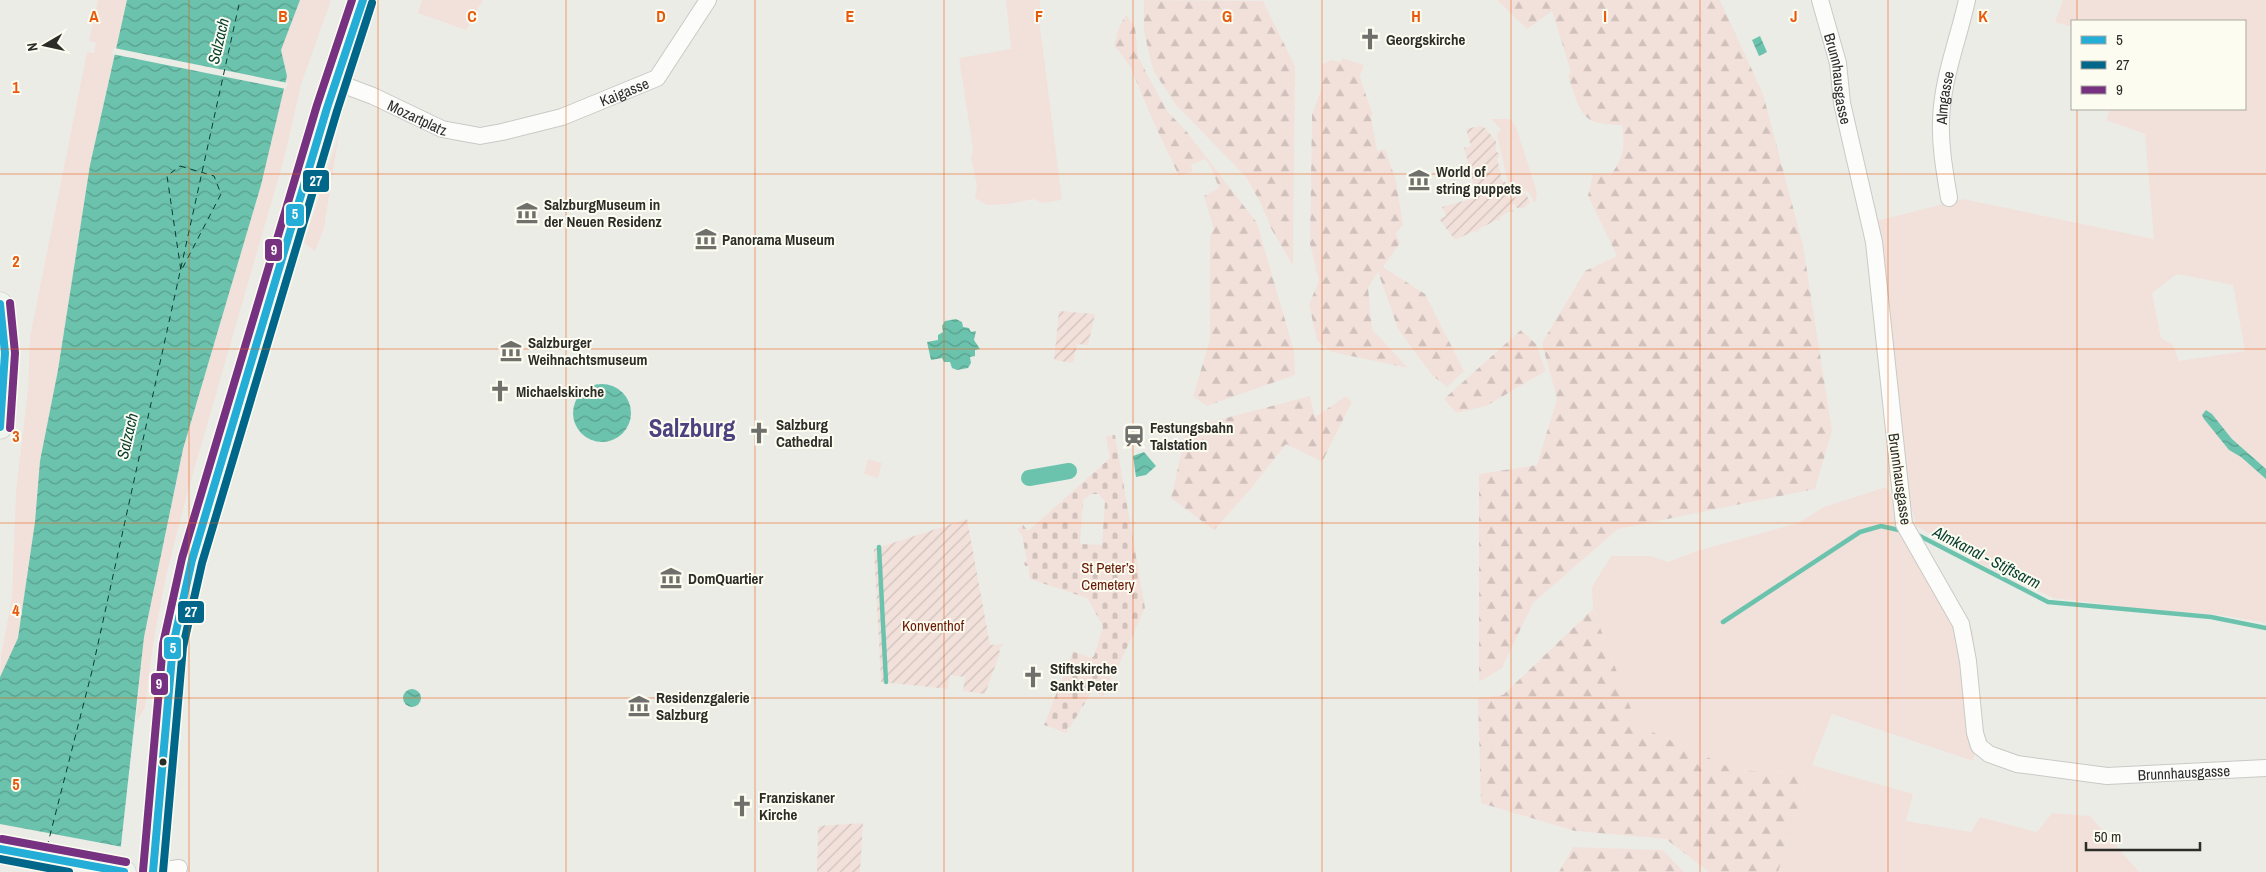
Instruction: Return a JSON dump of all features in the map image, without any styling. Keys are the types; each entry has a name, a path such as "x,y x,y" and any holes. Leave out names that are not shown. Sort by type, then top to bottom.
{"main road":[{"path":"142,872 152,872 173,645 192,560 362,0"},
{"path":"0,304 6,353 0,427"},
{"path":"0,849 124,872"}],"street":[{"name":"Kaigasse","path":"502,132 562,117 656,78 708,0"},
{"name":"Brunnhausgasse","path":"1820,0 1838,63 1842,103 1874,242 1904,524 1961,624 1968,661 1974,733 1979,746 1990,754 2017,764 2107,776 2266,768"},
{"name":"Almgasse","path":"1949,198 1941,140 1942,103 1952,53 1967,0"},
{"name":"Mozartplatz","path":"336,82 373,96 442,129 480,136 502,132"},
{"path":"152,872 179,868"}],"green space":[{"path":"98,0 127,0 90,165 58,370 40,461 35,522 18,638 0,677 1,656 12,597 16,491 28,389 30,337 87,52 94,53 96,43 89,41"},
{"path":"300,0 331,0 301,85 284,159 188,491 166,576 153,644 145,708 136,722 144,637 183,449 261,185 287,76 281,50"},
{"path":"422,0 483,0 466,30 418,13"},
{"path":"1006,0 1040,0 1040,26 1062,200 1042,203 1034,199 1008,204 987,205 975,198 977,186 971,158 973,150 959,58 1011,49"},
{"path":"1144,0 1263,1 1295,66 1293,266 1272,230 1260,202 1246,177 1176,105 1153,70 1144,31"},
{"path":"1497,0 1720,0 1763,94 1803,245 1832,431 1815,489 1618,529 1533,603 1502,668 1479,682 1479,474 1537,465 1557,399 1542,343 1585,271 1617,256 1588,196 1593,174 1611,175 1623,151 1622,125 1597,122 1589,119 1579,107 1568,76 1571,72 1552,11 1527,29"},
{"path":"2063,0 2266,0 2266,469 2232,439 2212,414 2204,419 2229,450 2241,457 2266,479 2266,623 2220,615 2143,609 2053,598 1981,564 1916,526 1904,478 1876,221 1963,199 2154,239 2145,134 2106,120 2110,110 2246,110 2246,20 2071,20 2071,27 2055,22","holes":["2177,274 2233,285 2245,351 2179,361 2173,345 2161,338 2152,293"]},
{"path":"1126,15 1135,27 1138,57 1167,111 1187,132 1257,223 1294,351 1295,375 1207,406 1193,396 1210,340 1210,235 1214,230 1204,196 1219,188 1211,167 1205,159 1191,165 1193,171 1179,176 1130,66 1114,45 1119,27"},
{"path":"1342,58 1364,65 1360,76 1373,115 1371,116 1377,151 1385,149 1396,181 1403,225 1396,233 1400,243 1383,267 1425,294 1464,371 1447,387 1432,375 1398,329 1378,272 1368,288 1372,329 1408,368 1332,352 1317,341 1309,304 1319,281 1310,244 1312,114 1322,88 1322,65 1331,60 1341,62"},
{"path":"315,115 268,267 268,259 310,118"},
{"path":"1491,119 1510,119 1516,127 1537,192 1536,201 1533,202 1530,195 1523,190 1512,193 1507,180 1497,134 1501,130"},
{"path":"1480,126 1485,128 1496,141 1496,152 1499,153 1497,158 1502,181 1506,182 1504,186 1509,199 1526,194 1530,202 1524,208 1517,208 1515,204 1512,205 1513,212 1508,212 1500,217 1500,221 1496,220 1479,229 1478,232 1474,231 1455,240 1439,219 1446,216 1442,207 1477,197 1464,148 1471,146 1466,129"},
{"path":"339,133 324,228 315,251 304,243"},
{"path":"1059,311 1095,314 1088,345 1077,344 1073,363 1054,360"},
{"path":"1521,330 1536,344 1546,371 1486,406 1456,413 1444,399"},
{"path":"1310,396 1315,417 1346,396 1352,402 1322,462 1286,444 1249,491 1214,530 1171,498 1187,428"},
{"name":"St Peter’s Cemetery","path":"1115,435 1145,608 1103,697 1093,690 1070,727 1067,728 1066,733 1044,725 1073,651 1091,658 1094,656 1103,626 1087,598 1030,579 1028,566 1025,566 1024,562 1027,560 1022,536 1017,529 1023,525 1028,531 1110,458 1106,436","holes":["1091,494 1099,494 1105,502 1102,545 1080,544 1083,500"]},
{"path":"868,459 882,463 878,478 864,474"},
{"path":"1886,487 1973,631 1981,728 1973,761 1832,714 1812,765 1913,794 1906,821 1971,832 1980,817 2037,832 2052,813 2090,816 2139,872 1778,872 1808,774 1736,770 1637,725 1593,609 1592,587 1611,556 1651,556 1668,562 1697,551 1798,523 1824,507"},
{"name":"Konventhof","path":"967,519 990,645 1004,644 999,649 1000,653 985,694 963,691 965,677 950,675 948,689 881,682 874,549"},
{"path":"1593,609 1637,725 1736,770 1808,774 1778,872 1709,872 1666,839 1575,831 1481,803 1478,698 1503,695"},
{"path":"863,823 860,872 817,872 818,826"},
{"path":"1573,847 1663,850 1684,872 1559,872"}],"water":[{"name":"Salzach","path":"127,0 300,0 281,50 287,76 261,185 183,449 144,637 118,872 0,872 0,677 18,638 35,522 40,461 58,370 90,165"},
{"path":"1760,36 1767,52 1759,56 1752,40"},
{"path":"956,319 962,322 963,327 969,328 971,332 976,331 974,340 980,349 975,350 975,356 970,357 971,363 968,368 957,370 952,368 950,362 944,362 942,358 931,360 927,342 938,340 938,335 943,332 942,326 945,321"},
{"path":"596,384 608,384 623,392 631,407 631,419 623,434 608,442 596,442 581,434 573,419 573,407 581,392"},
{"path":"2206,410 2212,414 2232,439 2266,469 2266,479 2241,457 2229,450 2204,419 2202,415"},
{"path":"1144,452 1156,466 1146,475 1136,477 1133,456"},
{"path":"408,689 416,689 421,694 419,705 408,707 403,702 403,694"}],"pier":[{"path":"114,48 288,83 286,89 112,54"},
{"path":"0,824 123,847 121,872 0,872"}],"waterway":[{"path":"1029,478 1069,471"},
{"name":"Almkanal - Stiftsarm","path":"1723,622 1860,532 1881,526 1903,531"},
{"name":"Almkanal - Stiftsarm","path":"1916,534 2048,602 2211,617 2266,628"},
{"path":"879,547 886,682"}],"ferry route":[{"path":"47,847 92,671 240,0"},
{"path":"180,166 214,176 221,194 181,271 167,176 180,166"}],"transit line":[{"name":"9","path":"143,871 163,644 182,558 317,105 352,0"},
{"name":"5","path":"153,872 173,645 192,560 327,108 363,0"},
{"name":"27","path":"163,872 183,647 202,563 337,111 372,3"},
{"name":"9","path":"10,303 15,353 10,428"},
{"name":"5","path":"0,304 5,353 0,427"},
{"name":"9","path":"2,839 126,862"},
{"name":"5","path":"0,849 124,872"},
{"name":"27","path":"0,859 69,872"}],"place":[{"name":"Georgskirche","path":"1370,39"},
{"name":"World of string puppets","path":"1419,180"},
{"name":"SalzburgMuseum in der Neuen Residenz","path":"527,213"},
{"name":"Panorama Museum","path":"706,239"},
{"name":"Salzburger Weihnachtsmuseum","path":"511,351"},
{"name":"Michaelskirche","path":"500,391"},
{"name":"Salzburg Cathedral","path":"759,433"},
{"name":"Festungsbahn Talstation","path":"1134,436"},
{"name":"DomQuartier","path":"671,578"},
{"name":"Stiftskirche Sankt Peter","path":"1033,677"},
{"name":"Residenzgalerie Salzburg","path":"639,706"},
{"name":"Franziskaner Kirche","path":"742,806"}],"district":[{"name":"Salzburg","path":"692,428"}]}
